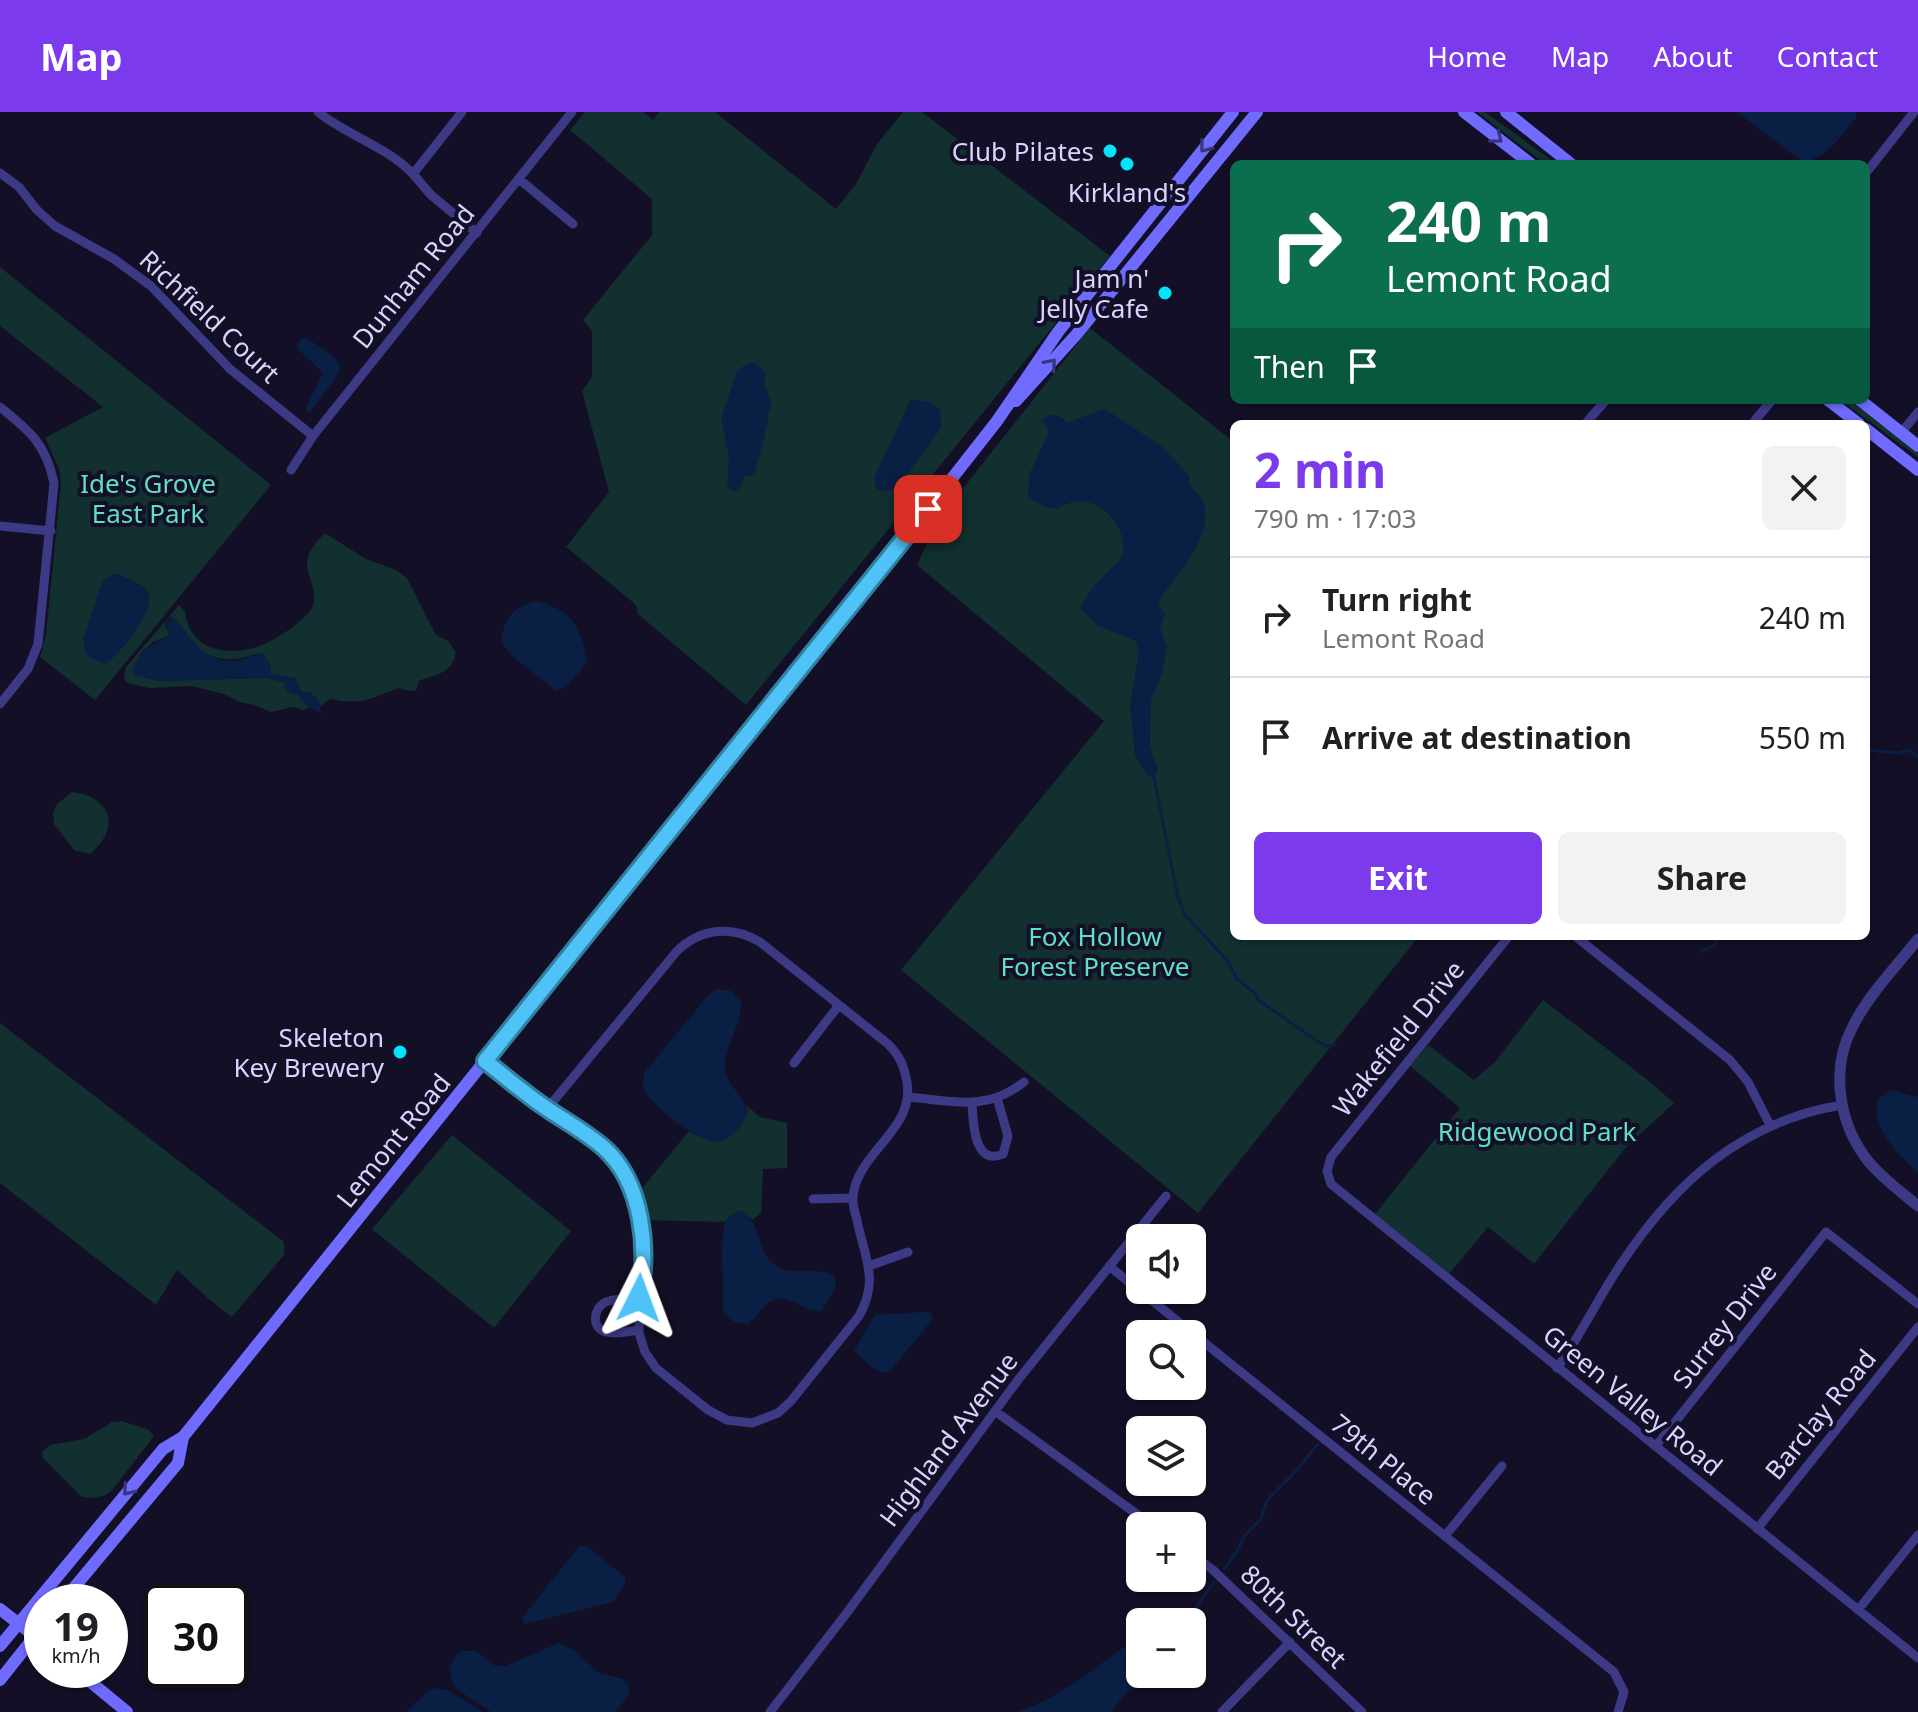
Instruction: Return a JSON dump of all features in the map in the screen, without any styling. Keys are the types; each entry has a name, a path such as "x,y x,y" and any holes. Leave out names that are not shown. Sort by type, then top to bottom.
{"main road":[{"name":"Lemont Road","path":"0,1646 163,1449 183,1437 997,421 1058,332 1233,112"},
{"name":"Lemont Road","path":"997,421 1076,335 1257,112"},
{"path":"1464,112 1526,160"},
{"path":"1506,112 1566,160"},
{"path":"1833,404 1854,420"},
{"path":"1865,404 1918,446"},
{"path":"1870,432 1918,470"},
{"name":"Lemont Road","path":"77,1584 178,1463 183,1437"},
{"path":"0,1609 24,1627"},
{"path":"0,1680 24,1652"},
{"path":"98,1688 127,1712"}],"street":[{"path":"318,112 344,132 391,154 431,195 477,233"},
{"path":"413,174 462,112"},
{"name":"Dunham Road","path":"291,470 313,436 572,112"},
{"path":"1870,168 1914,112"},
{"name":"Richfield Court","path":"0,173 19,187 55,226 114,259 151,286 230,369 313,436"},
{"path":"519,179 573,224"},
{"path":"1588,420 1602,404"},
{"path":"1755,420 1769,404"},
{"path":"0,407 32,433 49,460 54,483 38,644 28,669 1,701"},
{"path":"1901,433 1918,412"},
{"path":"0,526 51,531"},
{"path":"485,1061 547,1109 604,1148 627,1178 641,1222 639,1330 650,1360 714,1415 752,1423 778,1413 859,1316 868,1294 871,1274 852,1198 860,1174 900,1121 909,1097 905,1069 900,1059 888,1044 760,942 724,929 699,936 683,945 547,1109"},
{"path":"1918,939 1862,1010 1849,1034 1840,1069 1842,1105 1861,1152 1918,1206"},
{"name":"Wakefield Drive","path":"1327,1171 1331,1157 1506,940"},
{"path":"1580,940 1730,1060 1748,1082 1770,1125"},
{"path":"794,1063 839,1005"},
{"path":"909,1097 972,1103 1008,1095 1024,1082"},
{"path":"972,1103 978,1146 990,1156 997,1157 1003,1154 1009,1143 997,1098"},
{"path":"1557,1368 1578,1339 1621,1263 1676,1194 1717,1157 1770,1125 1814,1110 1842,1105"},
{"name":"Green Valley Road","path":"1327,1171 1331,1184 1337,1190 1918,1658"},
{"name":"Highland Avenue","path":"770,1712 995,1411 1166,1196"},
{"path":"813,1199 852,1198"},
{"name":"Surrey Drive","path":"1656,1446 1826,1232 1918,1304"},
{"path":"869,1266 908,1252"},
{"name":"79th Place","path":"1109,1266 1614,1672 1624,1692 1618,1712"},
{"path":"639,1298 605,1302 597,1310 595,1321 608,1333 639,1330"},
{"name":"Barclay Road","path":"1757,1529 1918,1327"},
{"path":"995,1411 1134,1512"},
{"path":"1445,1536 1502,1466"},
{"path":"1858,1610 1918,1535"},
{"name":"80th Street","path":"1206,1565 1362,1712"},
{"path":"1222,1712 1290,1642"}],"green space":[{"path":"585,112 643,112 653,120 659,112 715,112 836,209 856,184 877,144 903,112 922,112 1110,256 746,705 638,614 636,605 566,547 609,492 582,391 592,377 592,331 583,320 652,235 652,199 570,130"},
{"path":"1477,112 1485,112 1551,160 1540,160"},
{"name":"Ide's Grove East Park","path":"0,267 271,485 95,700 40,657 46,635 61,483 59,469 45,438 103,407 0,326"},
{"name":"Fox Hollow Forest Preserve","path":"1090,328 1230,439 1230,940 1416,940 1198,1213 901,970 1104,721 917,565 937,521"},
{"path":"1845,404 1857,404 1918,453 1918,457 1870,420"},
{"path":"325,533 366,559 396,570 407,578 436,635 448,641 456,653 451,666 419,681 416,690 400,688 360,701 330,699 321,706 311,693 301,692 295,678 271,674 257,653 240,659 222,659 205,653 169,617 164,625 169,636 153,642 140,654 158,681 266,678 284,682 290,693 297,694 310,707 271,712 224,694 192,686 149,688 127,683 124,678 126,667 179,605 197,638 213,648 245,650 275,638 294,626 312,608 314,598 308,573 308,556"},
{"path":"72,792 96,800 108,815 106,834 90,854 74,850 54,824 53,813 57,804"},
{"name":"Ridgewood Park","path":"1543,1000 1674,1103 1626,1147 1534,1264 1488,1227 1449,1274 1375,1214 1460,1108 1410,1066 1428,1045 1474,1080 1495,1062"},
{"path":"0,1023 284,1242 284,1255 232,1317 177,1270 156,1305 0,1183"},
{"path":"746,1105 760,1117 787,1123 787,1168 763,1169 761,1213 753,1220 742,1211 737,1212 725,1222 645,1220 639,1192 689,1131 693,1134 747,1112"},
{"path":"452,1135 571,1231 494,1328 372,1229"},
{"path":"122,1421 149,1430 154,1436 106,1495 82,1497 42,1457 43,1451 50,1445 84,1439 112,1422"}],"water":[{"path":"1737,112 1856,112 1856,118 1826,151 1812,160 1800,160"},
{"path":"305,337 334,356 341,367 309,413 305,409 323,373 298,349 297,343"},
{"path":"747,363 755,363 766,374 764,384 772,405 755,472 749,477 744,476 740,488 734,492 727,486 729,457 721,418 737,372"},
{"path":"911,399 932,403 940,410 941,428 901,483 889,491 877,490 874,478"},
{"path":"1105,409 1161,446 1189,475 1190,485 1202,500 1205,512 1200,539 1158,605 1165,614 1160,627 1167,648 1162,673 1151,700 1150,746 1158,770 1154,778 1147,775 1135,756 1130,705 1139,653 1136,641 1096,625 1081,608 1096,585 1120,559 1123,551 1121,533 1110,516 1095,504 1077,502 1055,509 1028,497 1029,475 1049,431 1042,420 1055,415 1068,422"},
{"path":"113,574 142,585 150,597 136,630 105,664 90,658 85,652 83,639 102,582"},
{"path":"536,601 567,615 578,630 585,650 587,663 566,687 556,691 513,657 501,642 511,615 522,606"},
{"path":"172,616 198,647 214,658 238,661 262,652 271,666 271,674 295,678 301,691 313,695 318,701 321,713 306,706 297,694 286,691 284,682 266,678 158,681 134,675 132,671 142,653 169,636 168,628 164,626"},
{"path":"717,989 731,991 741,1002 725,1063 726,1073 745,1104 746,1112 744,1120 734,1132 725,1140 715,1142 696,1135 674,1120 653,1102 642,1086 645,1072 710,993"},
{"path":"1891,1090 1918,1097 1918,1173 1888,1140 1878,1121 1878,1099"},
{"path":"742,1211 753,1223 764,1252 774,1264 788,1270 820,1271 835,1276 836,1286 822,1311 779,1299 768,1303 748,1324 725,1315 724,1228 729,1217"},
{"path":"931,1313 933,1319 890,1371 885,1373 874,1369 854,1351 875,1315"},
{"path":"580,1545 589,1548 625,1577 626,1582 613,1602 525,1624 522,1618"},
{"path":"559,1643 574,1650 599,1673 623,1679 630,1688 629,1695 615,1712 491,1712 455,1688 450,1666 462,1651 477,1651 493,1665 505,1666"},
{"path":"1126,1646 1126,1688 1133,1688 1111,1712 1016,1712 1049,1698"},
{"path":"435,1688 447,1690 484,1712 406,1712"}],"waterway":[{"path":"1870,750 1898,753 1909,750 1918,757"},
{"path":"1154,778 1178,897 1185,915 1227,960 1237,979 1256,994 1258,1000 1317,1041 1326,1046 1335,1045"},
{"path":"1702,951 1715,945 1718,940"},
{"path":"1224,1569 1245,1535 1261,1519 1267,1500 1318,1444"},
{"path":"1196,1608 1214,1582"}],"place":[{"name":"Club Pilates","path":"1110,151"},
{"name":"Kirkland's","path":"1127,164"},
{"name":"Jam n' Jelly Cafe","path":"1165,293"},
{"name":"Skeleton Key Brewery","path":"400,1052"}],"route":[{"path":"639,1298 641,1222 633,1189 620,1167 604,1148 485,1061 928,509"}]}
